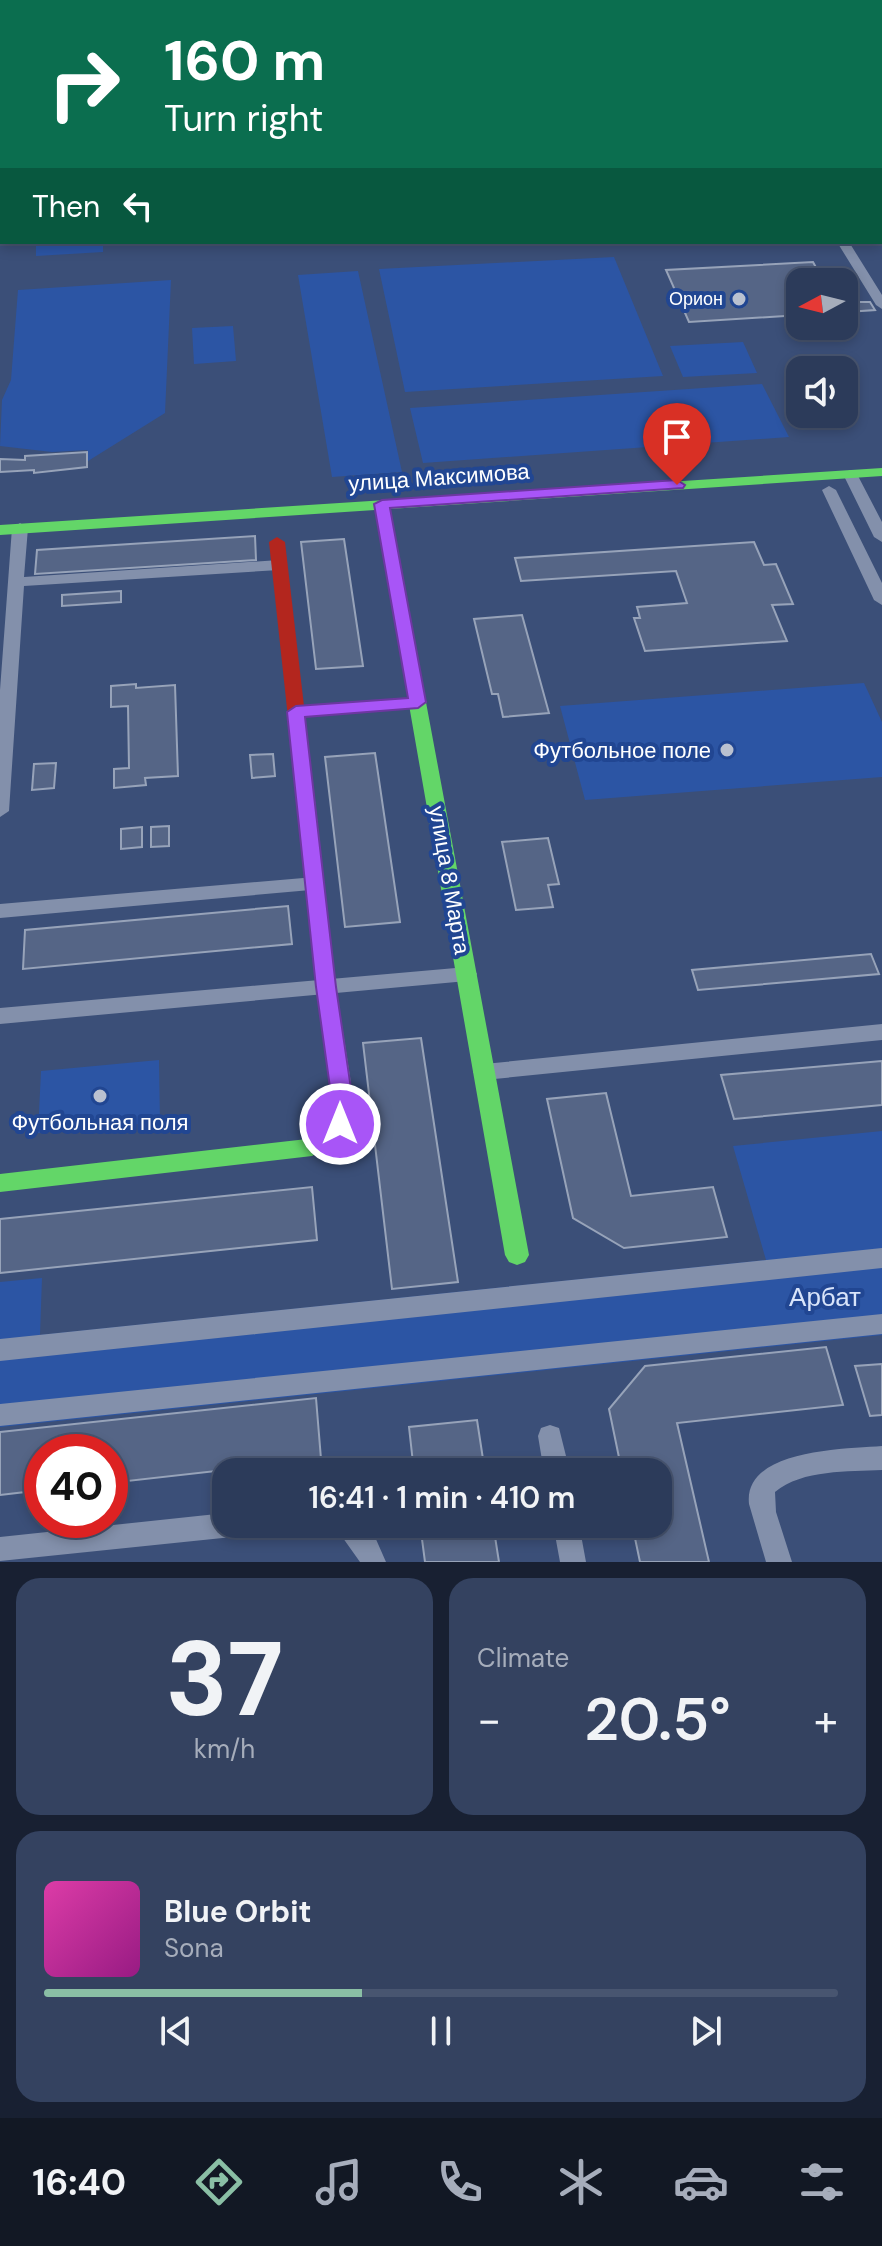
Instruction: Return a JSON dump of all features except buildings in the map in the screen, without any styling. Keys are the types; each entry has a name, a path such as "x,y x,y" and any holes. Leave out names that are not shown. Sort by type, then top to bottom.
{"street":[{"path":"844,244 882,305"},
{"name":"улица Максимова","path":"0,530 882,472"},
{"path":"850,474 882,537"},
{"path":"868,487 882,513"},
{"path":"829,490 882,600"},
{"name":"улица 8 Марта","path":"382,504 517,1255"},
{"path":"0,811 3,731 20,528"},
{"path":"0,1183 312,1147 330,1139 340,1124 344,1109 326,987 277,542"},
{"path":"16,582 279,565"},
{"path":"296,712 418,702"},
{"path":"0,911 315,884"},
{"path":"0,1016 467,974"},
{"path":"484,1072 882,1032"},
{"path":"0,1350 882,1258"},
{"path":"0,1415 882,1324"},
{"path":"550,1436 554,1458"},
{"path":"779,1562 761,1495 769,1478 786,1469 882,1458"},
{"path":"0,1549 212,1527"},
{"path":"359,1538 373,1562"},
{"path":"569,1538 573,1562"}],"green space":[{"path":"36,244 103,244 103,252 36,256"},
{"path":"614,257 663,376 405,392 379,269"},
{"path":"358,271 402,472 332,477 298,275"},
{"path":"171,280 165,413 88,461 87,450 52,452 0,446 2,400 11,380 18,290"},
{"path":"233,326 236,361 194,364 192,328"},
{"path":"743,342 757,373 683,377 670,346"},
{"path":"762,384 789,437 423,463 410,408"},
{"name":"Футбольное поле","path":"864,683 882,722 882,777 585,800 560,706"},
{"name":"Футбольная поля","path":"159,1060 160,1122 38,1133 41,1071"},
{"name":"Арбат","path":"882,1131 882,1335 0,1427 0,1282 42,1278 40,1335 766,1260 733,1146"}],"traffic: fast":[{"path":"0,530 882,472"},
{"path":"382,504 517,1255"},
{"path":"0,1183 312,1147 334,1132 344,1109 326,987 306,801"}],"traffic: jam":[{"path":"277,542 306,801"}],"place":[{"name":"Орион","path":"739,299"},
{"name":"Футбольное поле","path":"727,750"},
{"name":"Футбольная поля","path":"100,1096"}],"route":[{"path":"340,1124 344,1109 326,987 296,712 418,702 382,504 677,485"}]}
